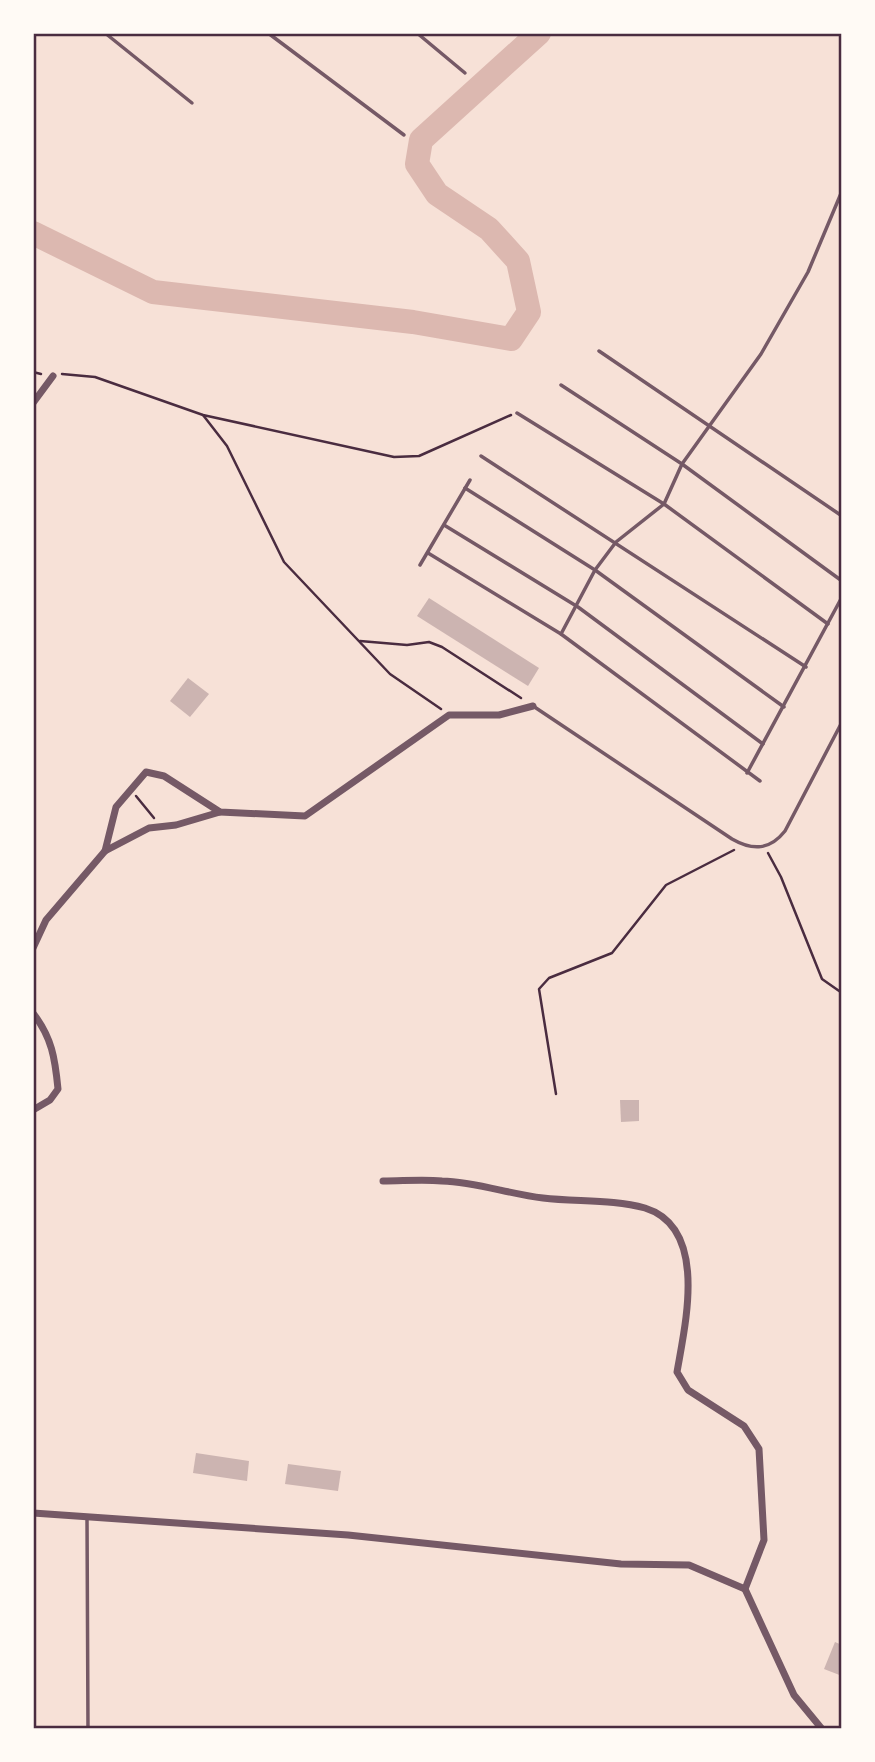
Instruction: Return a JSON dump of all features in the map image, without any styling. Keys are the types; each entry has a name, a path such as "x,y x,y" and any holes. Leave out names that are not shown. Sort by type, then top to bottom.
{"street":[{"path":"33,403 53,376"},
{"path":"33,948 51,913 69,896 105,851 149,828 176,825 220,812 305,816 449,715 499,715 533,706"},
{"path":"105,851 116,807 129,788 146,772 155,773 184,787 220,812"},
{"path":"33,1013 47,1031 54,1050 58,1089 50,1100 33,1110"},
{"path":"383,1181 444,1181 540,1198 631,1206 646,1209 663,1218 673,1229 686,1259 689,1281 677,1372 688,1390 744,1426 759,1450 764,1540 745,1589"},
{"path":"33,1513 348,1535 621,1563 689,1565 745,1589 793,1695 822,1729"}],"lane":[{"path":"105,33 192,103"},
{"path":"268,33 404,135"},
{"path":"417,33 465,73"},
{"path":"561,634 578,607 595,570 617,542 664,504 682,464 761,355 808,272 842,191"},
{"path":"599,351 842,516"},
{"path":"561,385 682,464 841,580"},
{"path":"517,412 664,504 828,624"},
{"path":"481,456 806,667"},
{"path":"420,565 470,480"},
{"path":"465,488 595,570 784,706"},
{"path":"444,525 578,607 763,744"},
{"path":"428,553 561,634 760,781"},
{"path":"747,773 842,597"},
{"path":"533,706 744,845 765,847 778,841 785,831 842,722"},
{"path":"87,1517 88,1729"}],"path":[{"path":"33,372 53,376 64,374 95,377 203,415 394,457 419,456 517,412"},
{"path":"203,415 233,455 284,562 410,690 449,715"},
{"path":"360,641 407,645 429,642 442,647 533,706"},
{"path":"129,788 161,826"},
{"path":"556,1094 539,989 543,983 549,978 612,953 666,886 744,845"},
{"path":"765,847 781,877 822,979 842,993"}],"building":[{"path":"429,598 539,668 528,686 417,616"},
{"path":"188,678 209,694 190,717 170,701"},
{"path":"620,1100 639,1100 639,1121 621,1122"},
{"path":"196,1453 249,1461 247,1481 193,1473"},
{"path":"288,1464 341,1471 338,1491 285,1484"},
{"path":"835,1642 842,1645 842,1676 824,1669"}],"waterway":[{"path":"33,233 153,292 413,322 511,339 529,312 518,261 489,229 437,194 417,164 421,140 539,33"}]}
